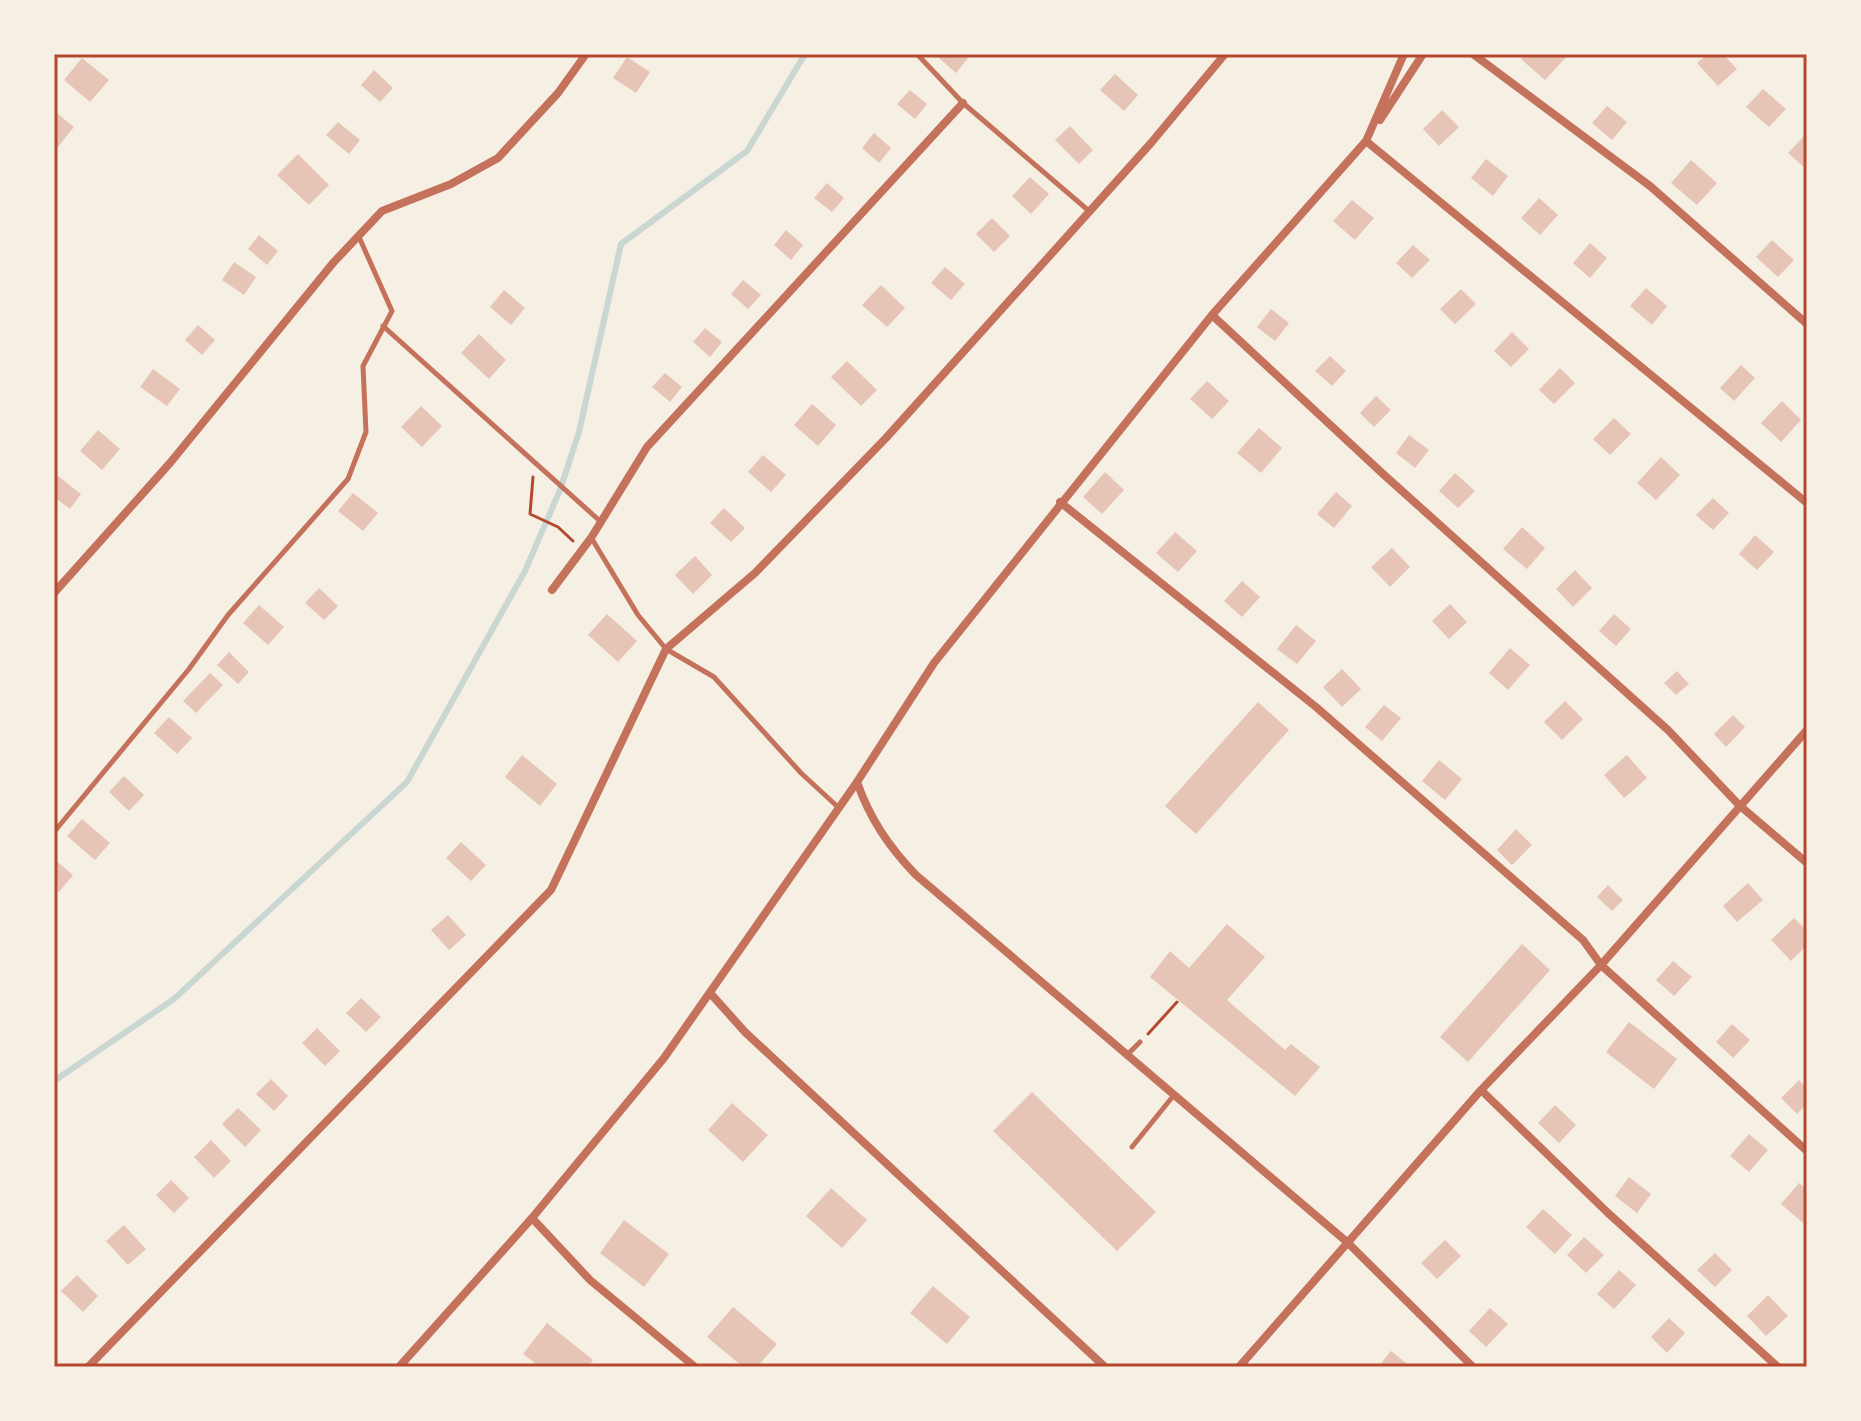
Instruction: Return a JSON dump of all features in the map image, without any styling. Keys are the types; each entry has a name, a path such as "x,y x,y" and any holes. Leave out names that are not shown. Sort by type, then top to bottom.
{"street":[{"path":"54,593 170,463 382,211 451,184 498,158 558,93 586,54"},
{"path":"88,1367 105,1346 551,890 666,649 755,573 875,449 1225,54"},
{"path":"1366,141 1404,54"},
{"path":"399,1367 532,1218 664,1058 857,782 934,663 1212,315 1366,141 1423,54"},
{"path":"1473,54 1650,186 1807,324"},
{"path":"552,590 591,538 647,447 963,103"},
{"path":"1366,141 1807,503"},
{"path":"1212,315 1393,484 1668,730 1739,805 1807,863"},
{"path":"1060,502 1316,707 1583,940 1601,965 1807,1151"},
{"path":"1239,1367 1481,1090 1601,965 1807,730"},
{"path":"857,782 875,824 893,851 916,875 1347,1242 1473,1367"},
{"path":"711,994 745,1032 1105,1367"},
{"path":"1481,1090 1608,1213 1778,1367"},
{"path":"532,1218 590,1280 695,1367"}],"lane":[{"path":"917,54 963,103 1089,211"},
{"path":"54,832 189,669 228,615 348,479 366,432 363,366 392,311 359,236"},
{"path":"383,326 534,465 601,522"},
{"path":"591,538 638,615 666,649 714,677 801,773 839,808"},
{"path":"1127,1055 1140,1042"},
{"path":"1132,1147 1174,1095"}],"path":[{"path":"534,465 530,514 558,527 582,550"},
{"path":"1140,1042 1177,1002"}],"building":[{"path":"942,54 963,54 968,58 956,73 939,58"},
{"path":"1525,54 1567,56 1545,80 1521,59"},
{"path":"1708,54 1723,54 1737,69 1718,86 1697,63"},
{"path":"627,57 650,72 636,93 613,78"},
{"path":"82,58 109,80 90,102 64,80"},
{"path":"374,70 393,88 380,102 361,85"},
{"path":"1115,74 1138,95 1124,111 1100,90"},
{"path":"1763,89 1786,109 1769,127 1746,107"},
{"path":"910,90 927,104 915,119 897,104"},
{"path":"1607,106 1627,122 1612,140 1592,123"},
{"path":"1442,110 1459,127 1439,146 1423,129"},
{"path":"54,111 74,127 57,148 54,145"},
{"path":"338,122 360,140 349,154 326,135"},
{"path":"1070,126 1093,150 1079,164 1055,140"},
{"path":"874,133 891,148 879,163 862,148"},
{"path":"1807,136 1807,170 1788,153"},
{"path":"298,154 329,185 309,205 277,175"},
{"path":"1486,159 1508,176 1493,196 1471,178"},
{"path":"1691,160 1717,183 1697,205 1671,183"},
{"path":"1030,177 1049,194 1031,214 1012,196"},
{"path":"827,183 844,198 832,212 814,198"},
{"path":"1539,198 1558,215 1540,235 1521,218"},
{"path":"1352,200 1374,218 1355,240 1333,221"},
{"path":"992,218 1010,236 994,252 976,234"},
{"path":"786,230 803,245 791,260 774,245"},
{"path":"259,235 278,251 267,265 248,249"},
{"path":"1772,240 1794,260 1778,277 1756,257"},
{"path":"1590,243 1607,258 1590,278 1573,263"},
{"path":"1413,245 1430,260 1412,278 1396,263"},
{"path":"234,262 256,277 244,295 222,280"},
{"path":"945,267 965,284 951,300 931,283"},
{"path":"743,280 761,295 748,309 731,294"},
{"path":"881,285 905,308 887,327 862,305"},
{"path":"1646,288 1667,306 1652,325 1630,306"},
{"path":"1461,289 1476,304 1455,324 1440,309"},
{"path":"504,290 525,308 511,325 490,307"},
{"path":"1271,309 1289,323 1275,341 1257,327"},
{"path":"198,325 215,340 202,355 185,340"},
{"path":"705,328 722,342 710,357 693,342"},
{"path":"1512,332 1529,349 1511,367 1494,351"},
{"path":"479,334 506,360 489,379 461,353"},
{"path":"1330,356 1346,371 1332,386 1315,371"},
{"path":"847,361 877,390 861,406 831,377"},
{"path":"1741,365 1755,378 1734,401 1720,388"},
{"path":"1560,368 1575,383 1554,404 1539,390"},
{"path":"153,369 180,389 167,406 140,387"},
{"path":"665,373 682,387 670,402 652,387"},
{"path":"1207,381 1229,401 1212,419 1190,399"},
{"path":"1376,396 1391,410 1374,427 1360,413"},
{"path":"1782,401 1801,420 1781,442 1761,423"},
{"path":"812,404 836,425 818,446 794,425"},
{"path":"421,406 442,426 422,447 401,427"},
{"path":"1614,418 1631,434 1610,455 1593,439"},
{"path":"1259,428 1282,448 1261,473 1237,453"},
{"path":"98,430 120,449 102,470 80,451"},
{"path":"1409,435 1429,450 1415,468 1396,453"},
{"path":"763,455 786,475 771,492 748,472"},
{"path":"1661,457 1680,475 1656,500 1637,483"},
{"path":"1105,472 1124,490 1102,514 1083,497"},
{"path":"54,473 81,494 70,509 54,497"},
{"path":"1455,473 1475,491 1458,508 1439,491"},
{"path":"1336,492 1352,506 1334,528 1317,514"},
{"path":"353,493 378,513 363,531 338,511"},
{"path":"1713,498 1729,513 1713,530 1696,515"},
{"path":"724,508 745,528 731,542 710,523"},
{"path":"1522,527 1545,548 1527,569 1503,549"},
{"path":"1175,532 1197,551 1178,572 1156,553"},
{"path":"1755,535 1774,552 1757,570 1739,554"},
{"path":"1392,548 1410,567 1390,587 1371,567"},
{"path":"695,556 712,575 693,594 675,575"},
{"path":"1575,570 1592,588 1573,607 1556,589"},
{"path":"1242,581 1260,597 1242,617 1224,601"},
{"path":"319,588 338,606 324,620 305,603"},
{"path":"1450,604 1467,622 1449,639 1432,621"},
{"path":"259,605 284,627 268,645 243,623"},
{"path":"607,614 637,641 618,662 588,635"},
{"path":"1614,614 1631,629 1616,646 1599,631"},
{"path":"1296,625 1316,641 1297,664 1277,649"},
{"path":"1510,648 1530,665 1508,690 1489,673"},
{"path":"229,652 249,672 238,684 217,665"},
{"path":"1342,669 1361,689 1342,707 1323,687"},
{"path":"1677,671 1689,684 1676,695 1664,683"},
{"path":"210,673 223,685 196,713 183,701"},
{"path":"1565,701 1583,719 1562,740 1544,722"},
{"path":"1258,702 1289,730 1196,834 1165,806"},
{"path":"1384,705 1401,718 1382,741 1365,727"},
{"path":"1733,715 1745,727 1726,747 1714,734"},
{"path":"169,717 192,738 177,754 154,733"},
{"path":"522,755 557,784 540,806 505,777"},
{"path":"1627,755 1647,778 1624,798 1604,775"},
{"path":"1439,760 1462,779 1445,800 1422,781"},
{"path":"124,776 144,795 129,811 109,792"},
{"path":"82,819 110,843 95,860 67,836"},
{"path":"1516,829 1532,845 1512,865 1497,850"},
{"path":"461,842 486,865 471,881 446,858"},
{"path":"54,859 73,875 59,892 54,888"},
{"path":"1748,883 1763,900 1737,922 1723,906"},
{"path":"1608,885 1623,900 1612,911 1597,897"},
{"path":"448,915 466,935 449,950 431,930"},
{"path":"1794,918 1807,931 1807,945 1791,961 1771,940"},
{"path":"1227,924 1265,957 1227,1000 1285,1050 1291,1044 1320,1067 1295,1096 1150,977 1170,951 1189,968"},
{"path":"1522,944 1550,970 1468,1062 1440,1037"},
{"path":"1673,961 1692,977 1674,996 1656,980"},
{"path":"361,998 381,1017 366,1032 346,1013"},
{"path":"1629,1022 1677,1059 1654,1089 1606,1052"},
{"path":"1732,1024 1750,1040 1733,1058 1716,1042"},
{"path":"317,1028 340,1051 325,1066 302,1043"},
{"path":"271,1079 288,1096 274,1111 256,1094"},
{"path":"1799,1080 1807,1089 1807,1104 1797,1114 1781,1098"},
{"path":"1032,1092 1156,1212 1117,1251 993,1131"},
{"path":"732,1103 768,1135 743,1162 708,1130"},
{"path":"1555,1105 1576,1125 1559,1143 1538,1123"},
{"path":"238,1108 261,1130 245,1147 222,1124"},
{"path":"1749,1134 1768,1150 1749,1172 1730,1156"},
{"path":"211,1140 231,1161 214,1178 194,1157"},
{"path":"1629,1177 1651,1194 1637,1213 1615,1196"},
{"path":"171,1180 189,1198 174,1213 156,1195"},
{"path":"1799,1183 1807,1190 1807,1219 1803,1223 1781,1204"},
{"path":"831,1188 867,1220 842,1248 806,1216"},
{"path":"1543,1209 1572,1235 1555,1254 1526,1227"},
{"path":"624,1220 669,1254 644,1287 600,1253"},
{"path":"124,1225 146,1249 128,1265 106,1241"},
{"path":"1584,1237 1604,1255 1586,1273 1567,1255"},
{"path":"1445,1240 1461,1256 1437,1279 1421,1263"},
{"path":"1715,1253 1732,1270 1715,1287 1697,1270"},
{"path":"1619,1270 1636,1285 1614,1309 1597,1294"},
{"path":"77,1275 98,1296 83,1312 61,1291"},
{"path":"933,1286 970,1317 947,1344 910,1313"},
{"path":"1768,1295 1788,1316 1766,1336 1747,1316"},
{"path":"733,1307 777,1344 757,1367 743,1367 707,1337"},
{"path":"1490,1308 1508,1324 1486,1347 1469,1331"},
{"path":"1669,1318 1685,1333 1667,1353 1651,1337"},
{"path":"547,1323 593,1360 588,1367 540,1367 523,1354"},
{"path":"1391,1351 1411,1367 1378,1367"}],"waterway":[{"path":"54,1081 174,999 407,782 525,571 560,490 579,432 621,244 747,151 805,54"}]}
